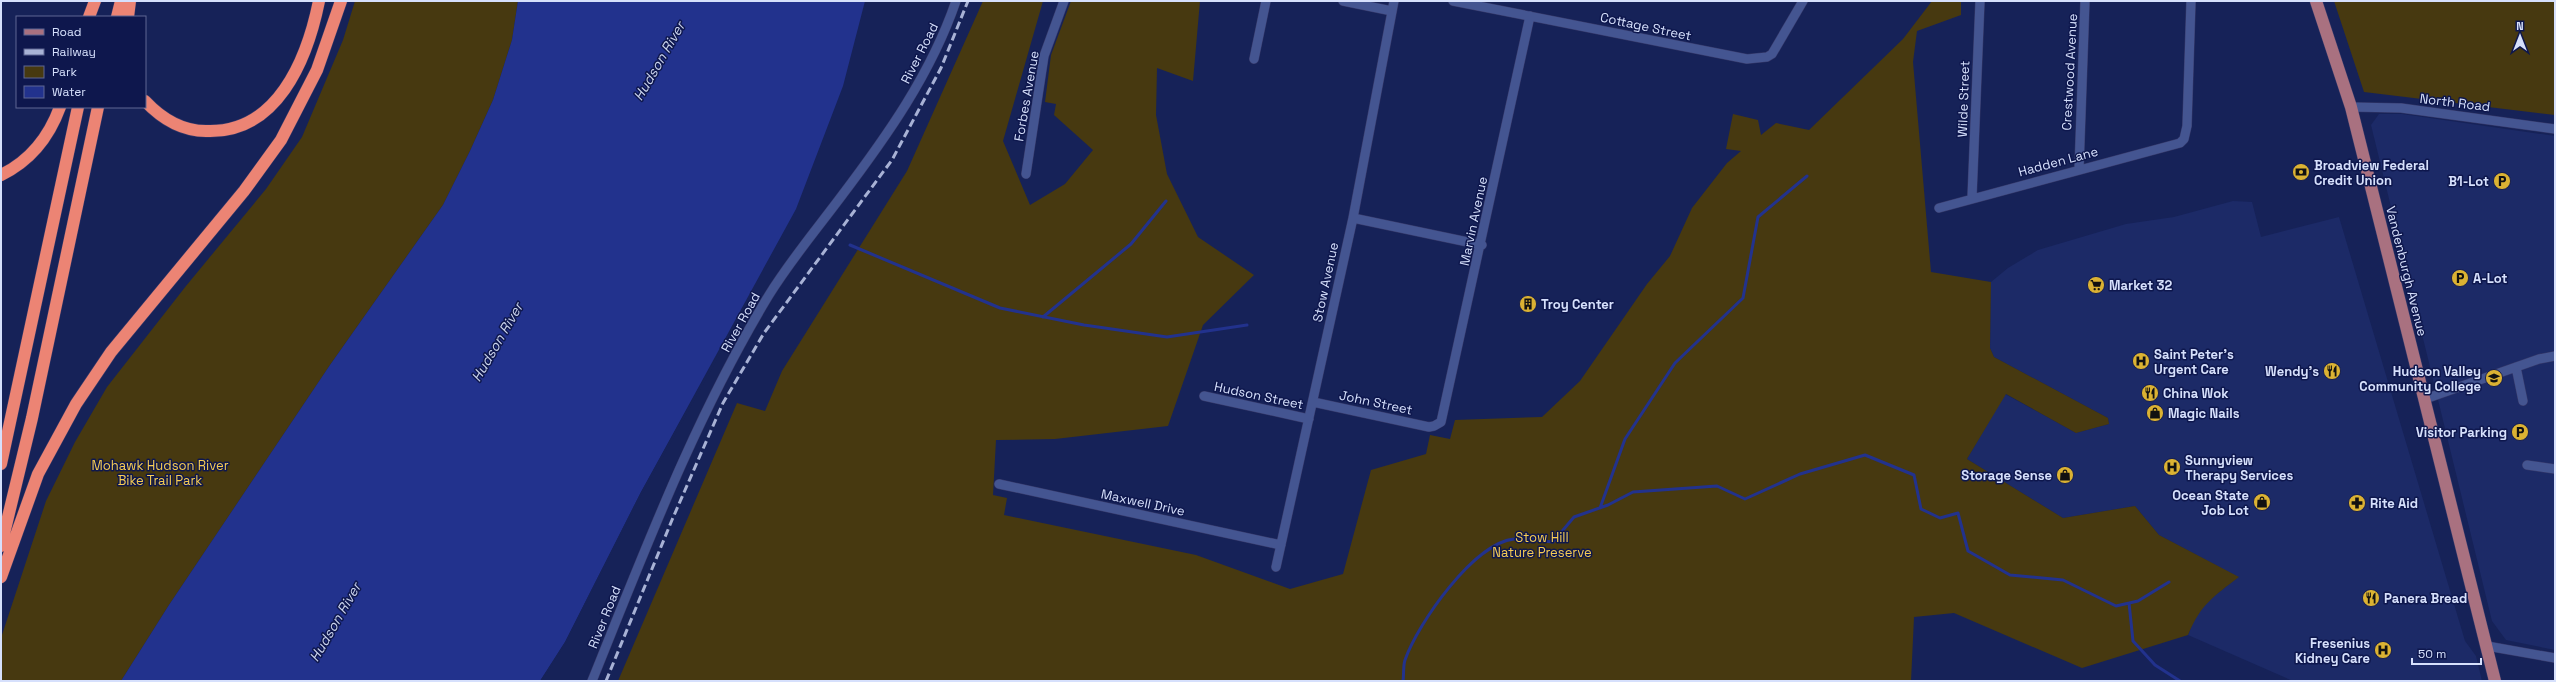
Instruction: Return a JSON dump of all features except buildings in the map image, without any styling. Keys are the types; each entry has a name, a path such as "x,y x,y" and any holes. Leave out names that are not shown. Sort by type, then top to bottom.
{"highway":[{"path":"89,16 94,1"},
{"path":"97,16 100,1"},
{"path":"117,16 120,1"},
{"path":"128,16 130,1"},
{"path":"146,102 163,117 175,124 202,131 231,130 254,120 274,104 291,80 306,47 319,1"},
{"path":"1,577 38,474 76,404 111,352 244,191 281,140 317,70 341,1"},
{"path":"1,175 15,167 39,146 53,125 60,108"},
{"path":"1,464 78,108"},
{"path":"1,546 32,418 98,108"}],"main road":[{"name":"Vandenburgh Avenue","path":"2316,1 2351,107 2487,646 2494,681"}],"street":[{"name":"River Road","path":"592,681 694,435 743,341 788,267 891,129 934,58 956,1"},
{"name":"Forbes Avenue","path":"1026,174 1044,56 1064,1"},
{"path":"1254,59 1266,1"},
{"path":"1343,1 1392,11"},
{"name":"Stow Avenue","path":"1276,567 1352,218 1394,1"},
{"name":"Cottage Street","path":"1453,1 1747,59 1767,57 1772,54 1803,1"},
{"name":"Wilde Street","path":"1972,197 1980,1"},
{"name":"Crestwood Avenue","path":"2079,169 2085,1"},
{"name":"Hadden Lane","path":"1939,208 1972,197 2174,146 2184,139 2188,126 2191,1"},
{"name":"Marvin Avenue","path":"1434,426 1443,417 1482,245 1530,16"},
{"name":"North Road","path":"2351,107 2401,108 2555,129"},
{"path":"1352,218 1482,245"},
{"path":"2425,399 2516,367 2555,356"},
{"path":"2516,367 2523,401"},
{"name":"Hudson Street","path":"1204,396 1309,419"},
{"name":"John Street","path":"1313,402 1434,426"},
{"path":"2527,465 2555,469"},
{"name":"Maxwell Drive","path":"999,484 1281,545"},
{"path":"2487,646 2555,658"}],"shaded area":[{"name":"Hudson Valley Community College","path":"2379,114 2402,114 2555,136 2555,650 2506,640 2492,621 2371,125"},
{"path":"2233,201 2252,202 2261,237 2339,217 2465,641 2476,656 2482,681 2293,681 2188,635 2196,615 2204,604 2238,577 2159,535 2135,506 2063,518 1967,459 2005,394 2076,433 2109,424 2108,418 1994,357 1990,348 1991,282 2008,268 2038,250 2126,224 2174,217"}],"green space":[{"name":"Mohawk Hudson River Bike Trail Park","path":"355,1 518,1 512,40 493,100 443,205 330,365 169,605 121,681 1,681 1,638 46,501 75,442 107,387 186,286 266,189 302,137 343,40"},
{"name":"Stow Hill Nature Preserve","path":"983,1 1043,1 1003,141 1030,205 1065,184 1093,150 1054,115 1056,104 1045,102 1051,55 1071,1 1200,1 1193,81 1157,68 1156,115 1167,174 1198,237 1254,275 1203,325 1168,426 1055,439 996,440 993,495 1007,498 1004,515 1196,555 1290,589 1343,574 1371,470 1426,454 1430,435 1450,439 1455,420 1542,417 1580,381 1647,284 1670,256 1692,208 1727,163 1741,151 1726,149 1733,114 1758,120 1761,135 1776,123 1809,130 1903,39 1932,1 1961,1 1961,15 1917,31 1913,62 1931,272 1991,282 1990,348 1994,357 2108,418 2109,424 2076,433 2006,394 1967,459 2063,518 2135,506 2159,535 2239,577 2222,590 2203,608 2188,635 2082,668 1954,613 1914,617 1911,681 618,681 737,403 765,411 782,371 907,171"},
{"path":"2334,1 2555,1 2555,115 2364,92"}],"water":[{"name":"Hudson River","path":"518,1 865,1 843,86 796,209 641,492 565,642 540,681 121,681 169,605 330,365 443,205 493,100 512,40"}],"pier":[{"path":"740,314 742,315 643,493 566,643 542,681 540,681 565,642 641,492"}],"waterway":[{"path":"1600,508 1625,439 1675,363 1743,298 1758,217 1807,176"},
{"path":"1043,317 1131,244 1166,201"},
{"path":"850,245 1000,308 1084,325 1167,337 1247,325"},
{"path":"1403,681 1405,660 1422,626 1435,607 1449,587 1465,569 1482,554 1498,544 1514,539 1553,542 1574,517 1608,505 1633,492 1717,486 1745,499 1800,474 1865,455 1914,475 1921,509 1940,518 1958,513 1968,551 2010,575 2063,580 2116,606 2138,601 2169,582"},
{"path":"2129,603 2133,641 2155,665 2180,681"}],"railway":[{"path":"606,681 672,520 723,403 764,333 892,160 941,68 968,1"}],"place":[{"name":"Broadview Federal Credit Union","path":"2301,172"},
{"name":"B1-Lot","path":"2502,181"},
{"name":"A-Lot","path":"2460,278"},
{"name":"Market 32","path":"2096,285"},
{"name":"Troy Center","path":"1528,304"},
{"name":"Saint Peter's Urgent Care","path":"2141,361"},
{"name":"Wendy's","path":"2332,371"},
{"name":"Hudson Valley Community College","path":"2494,378"},
{"name":"China Wok","path":"2150,393"},
{"name":"Magic Nails","path":"2155,413"},
{"name":"Visitor Parking","path":"2520,432"},
{"name":"Sunnyview Therapy Services","path":"2172,467"},
{"name":"Storage Sense","path":"2065,475"},
{"name":"Ocean State Job Lot","path":"2262,502"},
{"name":"Rite Aid","path":"2357,503"},
{"name":"Panera Bread","path":"2371,598"},
{"name":"Fresenius Kidney Care","path":"2383,650"}]}
